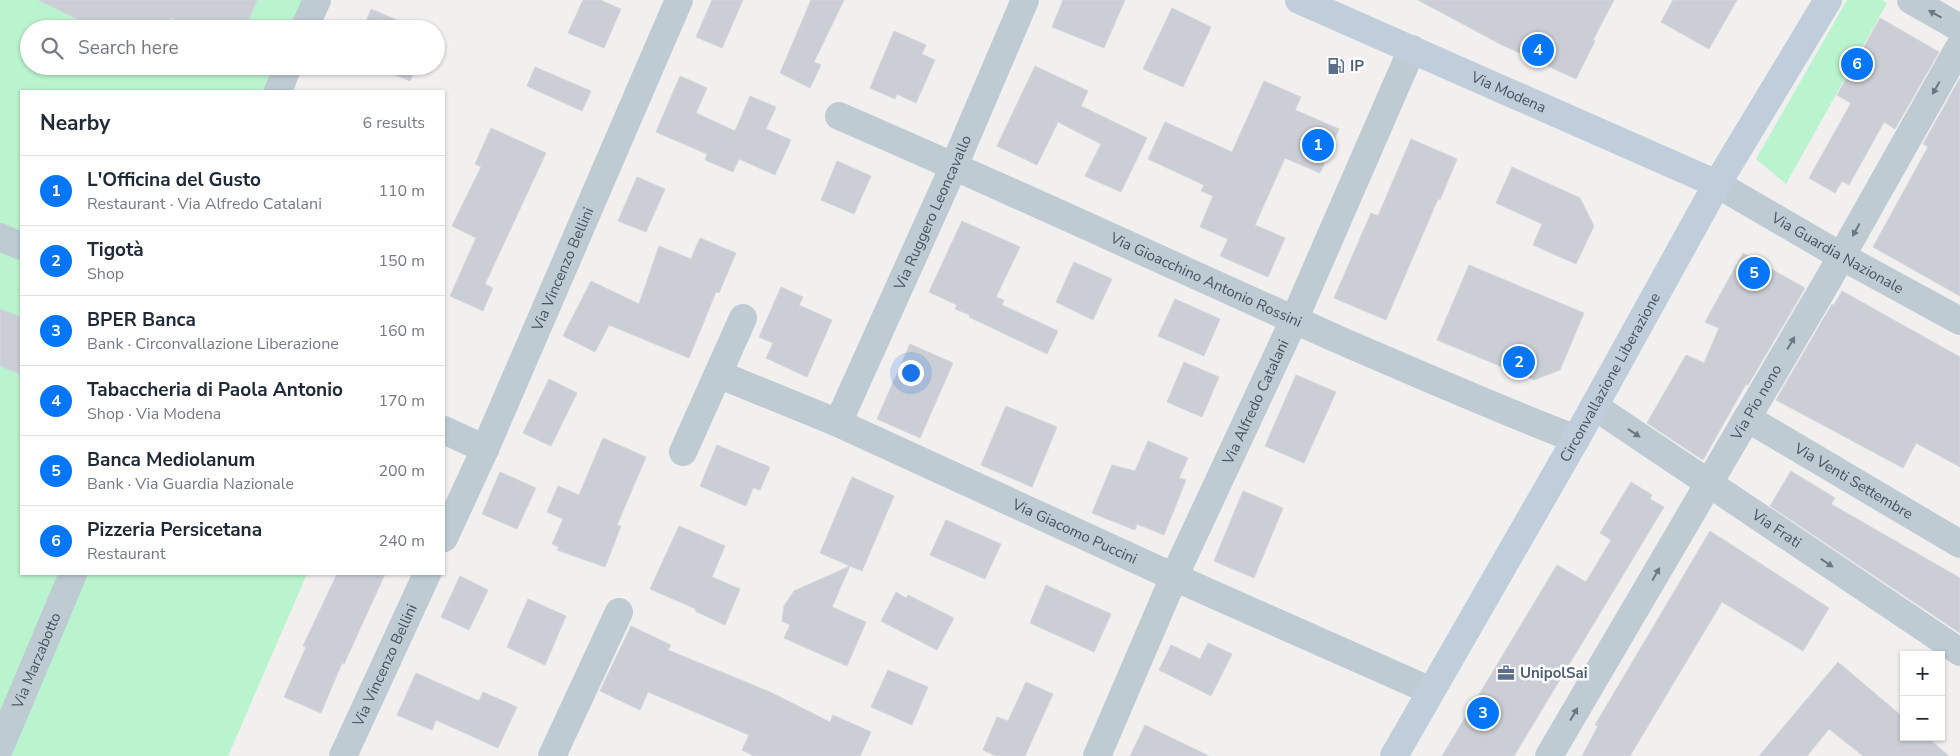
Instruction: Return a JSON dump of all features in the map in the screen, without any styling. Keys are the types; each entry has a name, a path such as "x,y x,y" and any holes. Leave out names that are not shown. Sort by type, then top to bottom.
{"main road":[{"name":"Via Modena","path":"1299,0 1717,184"},
{"name":"Circonvallazione Liberazione","path":"1394,756 1576,439 1717,184 1828,0"}],"street":[{"path":"308,20 316,0"},
{"name":"Via Vincenzo Bellini","path":"445,536 485,449 679,0"},
{"name":"Via Ruggero Leoncavallo","path":"838,423 954,166 1025,0"},
{"path":"1911,0 1960,28"},
{"name":"Via Pio nono","path":"1549,756 1842,256 1960,46"},
{"name":"Via Alfredo Catalani","path":"1097,756 1174,577 1294,320 1412,49"},
{"path":"278,90 284,75"},
{"name":"Via Gioacchino Antonio Rossini","path":"839,116 1294,320 1512,415 1576,439"},
{"name":"Via Guardia Nazionale","path":"1717,184 1960,321"},
{"path":"0,237 20,246"},
{"path":"683,452 742,318"},
{"name":"Via Giacomo Puccini","path":"718,374 838,423 1174,577 1431,691"},
{"name":"Via Frati","path":"1594,406 1960,652"},
{"name":"Via Venti Settembre","path":"1747,418 1960,544"},
{"path":"445,430 485,449"},
{"name":"Via Marzabotto","path":"0,747 73,575"},
{"name":"Via Vincenzo Bellini","path":"343,756 427,575"},
{"path":"552,756 619,612"}],"green space":[{"path":"0,0 323,0 315,20 20,20 20,75 291,75 284,90 20,90 20,575 307,575 228,756 0,756"},
{"path":"1847,0 1882,0 1887,3 1786,184 1756,159"}],"building":[{"path":"38,0 257,0 249,20 177,20 170,17 169,20 79,20"},
{"path":"583,0 600,0 621,9 604,48 568,33"},
{"path":"712,0 743,0 722,48 696,37"},
{"path":"811,0 844,0 814,62 821,65 810,88 780,73"},
{"path":"1063,0 1125,0 1104,48 1052,27"},
{"path":"1418,0 1614,0 1593,40 1595,41 1576,79 1502,45"},
{"path":"1673,0 1737,0 1709,49 1661,22"},
{"path":"1172,8 1211,27 1183,87 1143,69"},
{"path":"371,9 397,20 367,20"},
{"path":"1880,18 1939,52 1895,129 1884,122 1849,185 1842,181 1835,193 1809,178 1851,103 1837,95"},
{"path":"894,31 926,45 922,54 935,60 916,103 897,94 895,99 870,88"},
{"path":"1035,66 1088,91 1081,106 1147,138 1121,192 1085,176 1101,144 1058,122 1037,165 997,146"},
{"path":"535,67 591,91 582,111 527,86"},
{"path":"396,75 412,75 410,81"},
{"path":"680,76 707,88 696,113 735,131 750,96 776,107 766,129 791,140 775,175 739,159 733,172 705,160 707,154 656,132"},
{"path":"1960,78 1960,296 1873,247 1928,147 1923,144"},
{"path":"1264,81 1301,97 1295,110 1339,129 1320,173 1285,158 1255,225 1285,238 1268,277 1220,256 1228,239 1200,227 1213,196 1201,191 1204,185 1148,159 1165,122 1232,152"},
{"path":"491,128 546,153 485,284 493,288 483,311 450,296 476,238 452,226 481,167 475,164"},
{"path":"1411,139 1457,159 1386,320 1334,298 1371,213 1378,216"},
{"path":"837,161 871,176 854,214 821,200"},
{"path":"1512,167 1580,198 1594,226 1576,264 1533,245 1542,224 1496,203"},
{"path":"637,177 665,189 646,232 618,221"},
{"path":"962,221 1020,247 996,297 1004,300 1002,305 1058,331 1047,354 969,317 970,315 955,309 957,305 929,292"},
{"path":"700,238 736,253 719,293 716,292 689,358 609,325 595,352 563,336 591,281 639,304 659,246 691,259"},
{"path":"1743,253 1805,288 1748,385 1746,384 1703,460 1647,423 1686,355 1704,363 1719,328 1705,322"},
{"path":"1074,262 1112,279 1093,320 1056,302"},
{"path":"1469,265 1584,313 1560,370 1534,380 1437,340"},
{"path":"781,287 803,297 799,305 832,320 807,377 766,358 773,343 759,337"},
{"path":"1842,291 1960,357 1960,467 1916,443 1903,468 1776,400 1832,304 1834,305"},
{"path":"1175,299 1220,319 1204,356 1158,336"},
{"path":"0,309 20,317 20,374 0,366"},
{"path":"910,344 953,363 920,438 877,419"},
{"path":"1184,362 1219,377 1202,417 1167,402"},
{"path":"1296,375 1336,392 1304,463 1265,446"},
{"path":"549,379 577,393 551,446 523,433"},
{"path":"1006,406 1057,427 1032,487 981,465"},
{"path":"603,438 646,457 617,525 621,526 605,567 557,550 559,547 552,544 563,519 547,512 558,486 579,495"},
{"path":"1148,441 1188,458 1179,478 1186,480 1164,535 1137,524 1135,530 1092,513 1112,465 1135,471"},
{"path":"717,445 770,467 760,490 753,488 746,506 700,486"},
{"path":"1791,471 1835,498 1831,504 1960,578 1960,633 1770,506"},
{"path":"500,472 536,488 517,529 482,514"},
{"path":"852,477 894,496 862,571 820,553"},
{"path":"1631,482 1652,495 1650,499 1664,507 1514,756 1442,756 1557,565 1586,582 1611,540 1600,533"},
{"path":"1243,491 1283,508 1254,578 1214,561"},
{"path":"946,520 1001,544 985,579 930,555"},
{"path":"679,526 725,546 712,577 740,589 725,625 695,611 696,609 650,589"},
{"path":"1710,531 1829,608 1803,651 1722,602 1630,756 1582,756 1598,726 1595,725"},
{"path":"850,566 832,607 866,622 847,666 784,638 790,625 782,621 784,606 794,591"},
{"path":"337,575 385,575 344,664 342,663 321,713 284,697 306,647 303,646"},
{"path":"460,576 488,590 469,630 441,617"},
{"path":"1046,585 1111,614 1094,652 1030,623"},
{"path":"896,592 906,598 908,595 954,618 937,650 881,621"},
{"path":"528,599 566,616 545,665 507,647"},
{"path":"631,626 671,645 668,650 770,692 830,722 833,715 871,732 860,756 754,756 742,750 749,735 648,692 640,710 600,691"},
{"path":"1208,643 1232,654 1211,696 1159,670 1171,645 1200,659"},
{"path":"1838,662 1900,715 1900,741 1932,741 1949,756 1863,756 1829,729 1807,756 1759,756"},
{"path":"888,670 928,687 912,725 871,707"},
{"path":"416,673 479,701 483,692 517,707 498,748 436,720 432,730 397,715"},
{"path":"1026,682 1053,694 1025,756 996,756 983,750 997,717 1008,721"},
{"path":"1145,725 1209,756 1130,756"}],"place":[{"name":"Tabaccheria di Paola Antonio","path":"1538,50"},
{"name":"Pizzeria Persicetana","path":"1857,64"},
{"name":"IP","path":"1336,66"},
{"name":"L'Officina del Gusto","path":"1318,145"},
{"name":"Banca Mediolanum","path":"1754,273"},
{"name":"Tigotà","path":"1519,362"},
{"name":"UnipolSai","path":"1506,673"},
{"name":"BPER Banca","path":"1483,713"}]}
